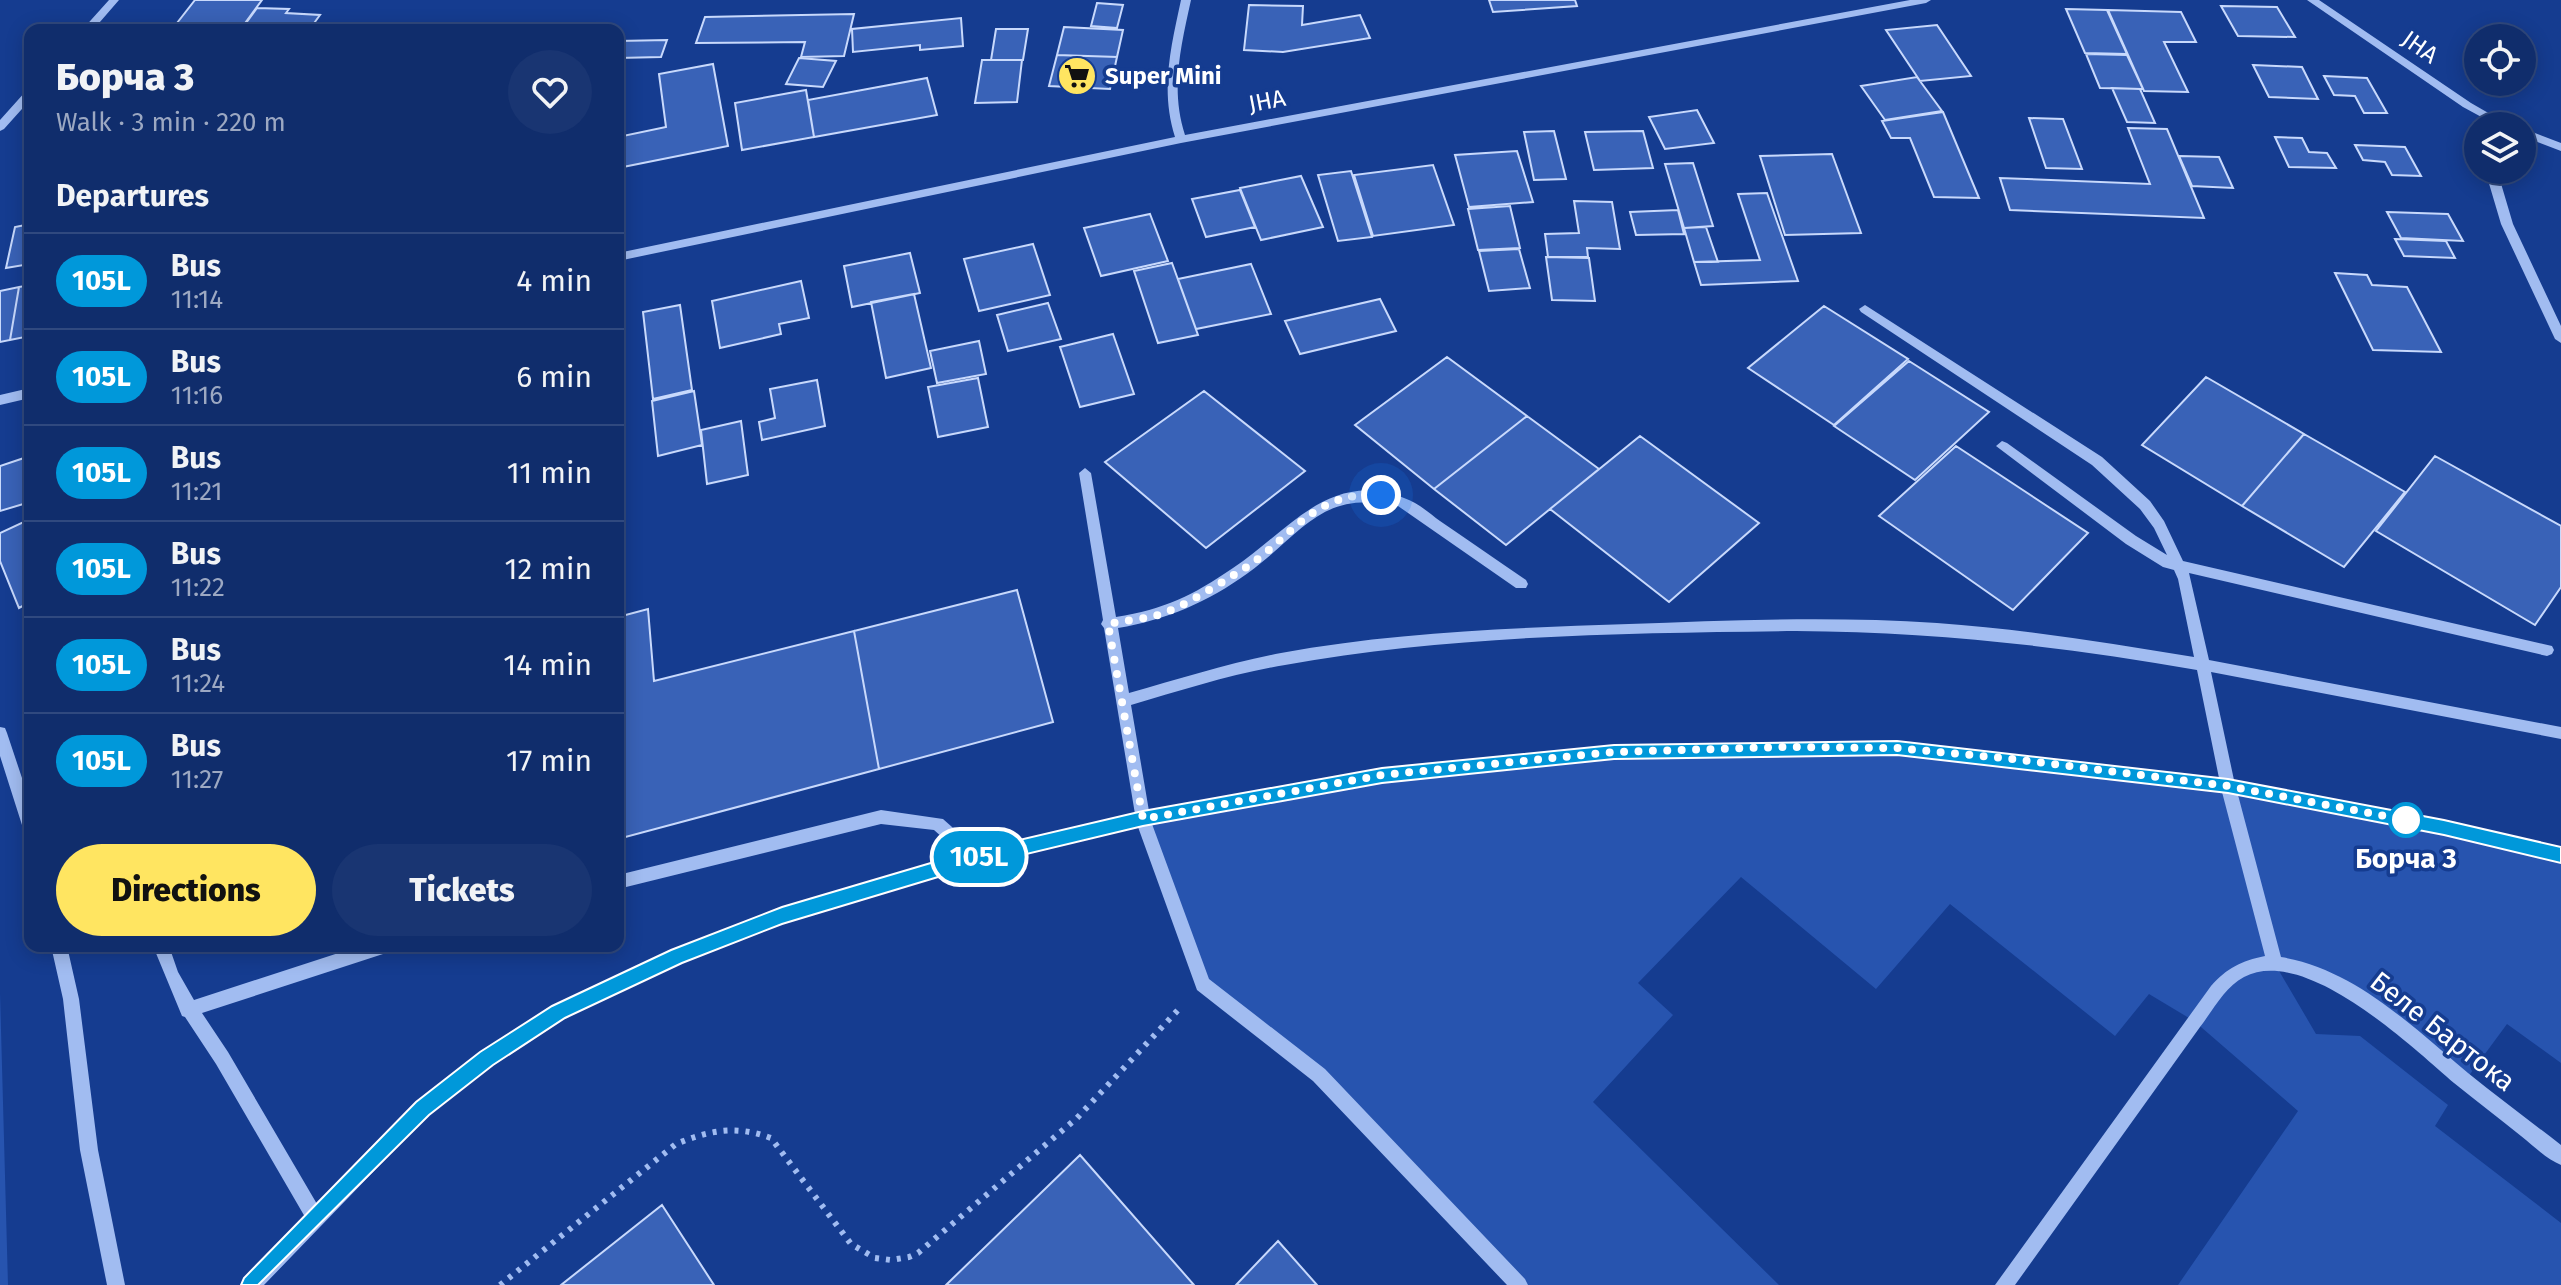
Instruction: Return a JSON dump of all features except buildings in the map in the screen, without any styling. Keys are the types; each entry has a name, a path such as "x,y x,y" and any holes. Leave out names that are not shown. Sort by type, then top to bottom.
{"street":[{"path":"92,24 114,0"},
{"path":"1181,139 1171,114 1170,89 1186,0"},
{"name":"ЈНА","path":"624,256 1181,139 1926,0"},
{"name":"ЈНА","path":"2312,0 2479,112"},
{"path":"0,127 24,100"},
{"path":"2536,137 2561,147"},
{"path":"2495,184 2507,224 2561,339"},
{"path":"1865,309 2097,461 2145,505 2181,567 2228,786 2275,963 2244,968 2224,985 2004,1285"},
{"path":"0,400 24,394"},
{"path":"2002,446 2153,555 2181,567 2547,650"},
{"path":"1085,473 1143,819 1203,984 1319,1075 1519,1285"},
{"path":"1108,624 1167,612 1243,570 1317,509 1334,499 1357,494 1381,495 1402,502 1521,584"},
{"path":"1122,701 1241,667 1361,648 1535,634 1792,624 1945,629 2027,638 2204,664 2561,733"},
{"path":"0,733 24,807"},
{"path":"251,1285 423,1108 487,1059 559,1012 677,956 782,916 968,860 1143,819 1382,775 1614,752 1897,748 2228,786 2444,828 2561,855"},
{"path":"624,881 881,817 938,824 956,840 968,860"},
{"path":"60,952 71,999 89,1150 116,1285"},
{"path":"163,952 188,1010 220,1056 315,1217"},
{"path":"188,1010 365,952"},
{"name":"Беле Бартока","path":"2275,963 2322,975 2372,1003 2561,1156"}],"path":[{"path":"500,1285 676,1144 702,1133 727,1128 750,1130 771,1138 851,1244 863,1254 880,1261 902,1260 918,1253 1077,1118 1203,984"}],"shaded area":[{"path":"1897,748 2228,786 2561,855 2561,1063 2507,1024 2465,1081 2372,1003 2275,964 2316,1034 2360,1036 2448,1105 2435,1126 2561,1223 2561,1285 2178,1285 2298,1111 2194,1021 2149,994 2115,1036 1950,904 1876,989 1741,877 1638,983 1673,1015 1593,1102 1779,1285 1519,1285 1319,1075 1203,984 1143,819 1382,775 1614,752"},
{"path":"0,993 8,1285 0,1285"}],"bus line":[{"name":"105L","path":"251,1285 423,1108 487,1059 559,1012 677,956 872,886 1143,819 1382,775 1614,752 1783,747 1897,748 2228,786 2444,828 2561,855"}],"place":[{"name":"Super Mini","path":"1077,76"},
{"name":"Борча 3","path":"2406,820"}],"route":[{"path":"1381,495 1357,494 1334,499 1317,509 1243,570 1167,612 1108,624 1143,819 1382,775 1614,752 1783,747 1897,748 2013,759 2228,786 2406,820"}]}
